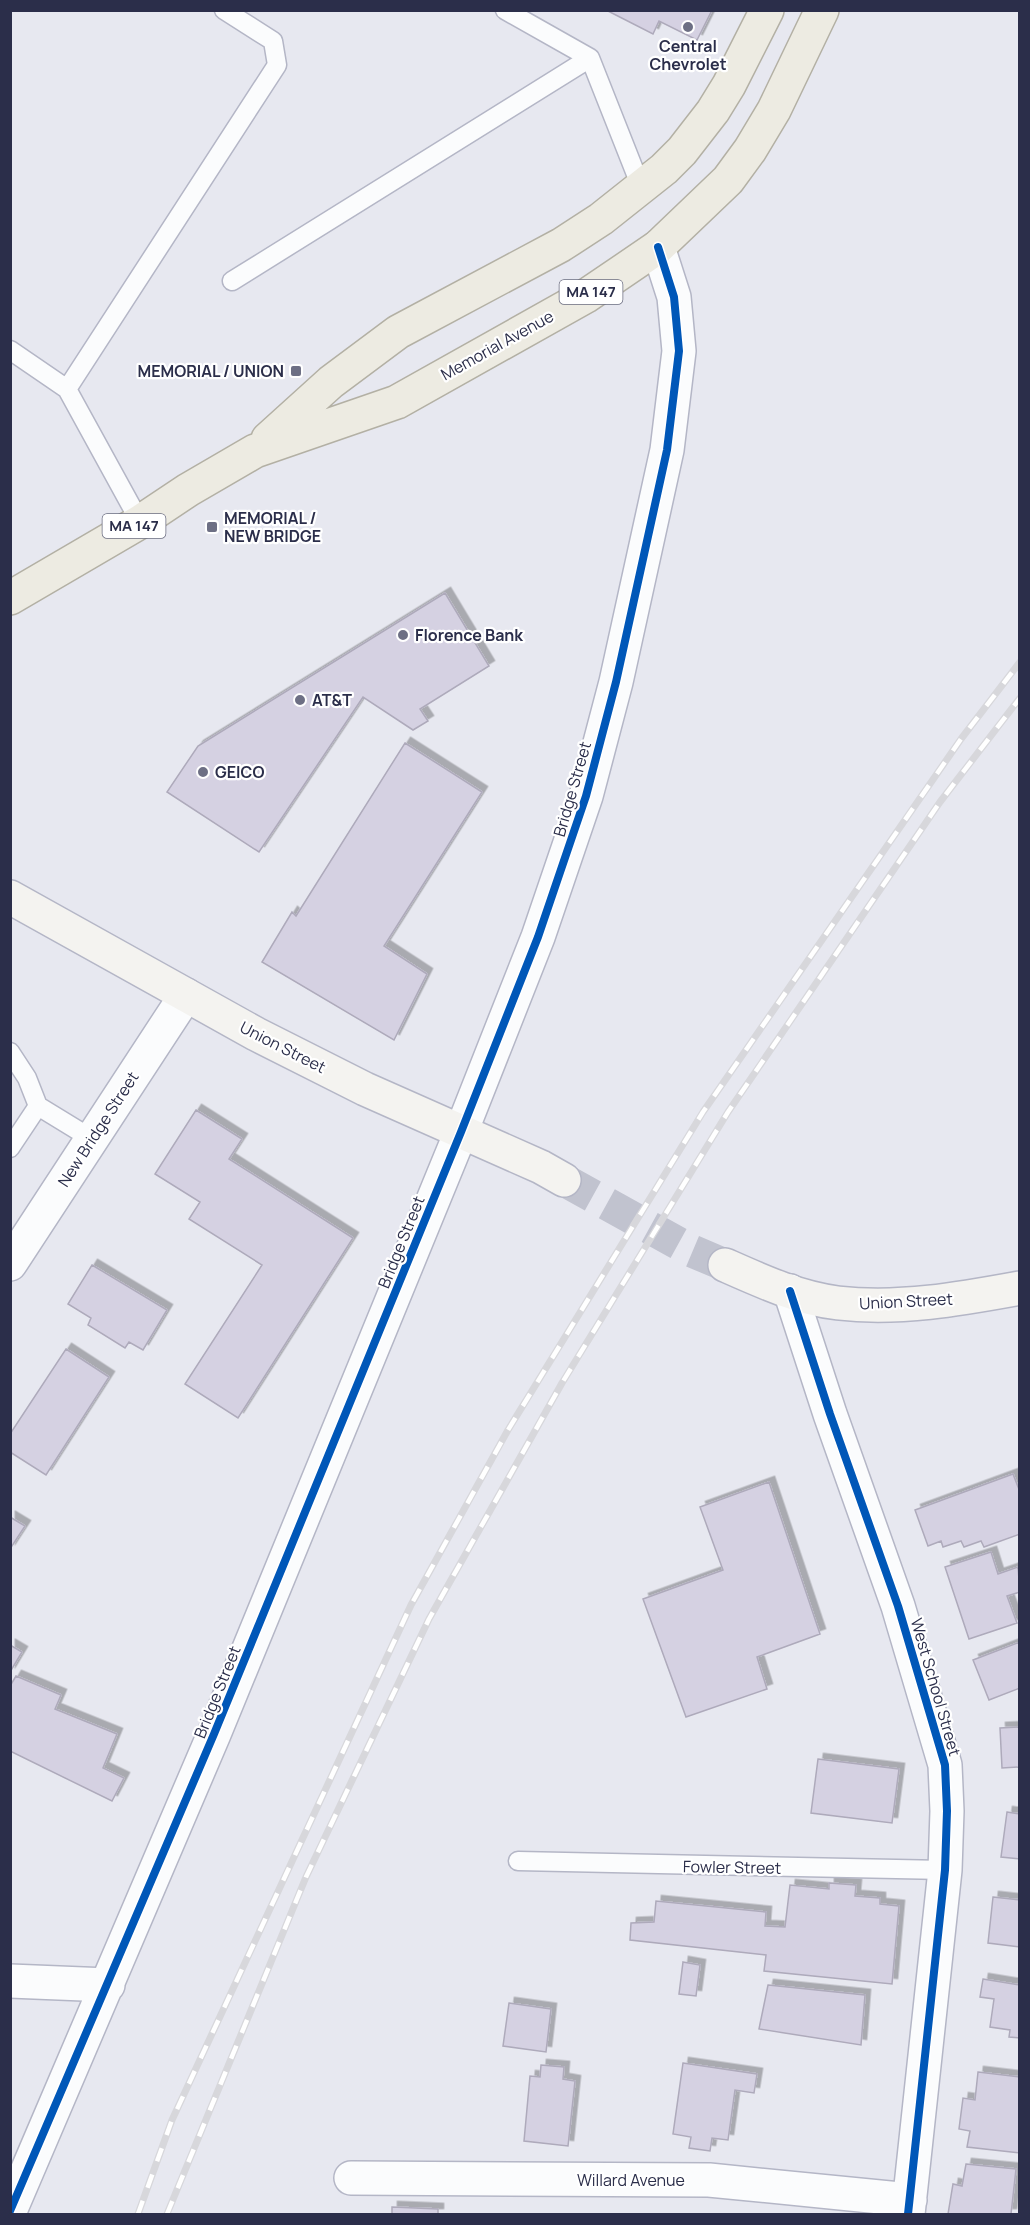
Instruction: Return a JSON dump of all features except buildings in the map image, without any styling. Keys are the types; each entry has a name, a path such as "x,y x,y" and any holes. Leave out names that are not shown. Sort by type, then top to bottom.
{"main road":[{"name":"Memorial Avenue","path":"255,451 331,382 398,332 561,245 601,219 664,169 682,151 713,111 766,10"},
{"name":"Memorial Avenue","path":"10,598 141,522 188,490 255,451 397,402 586,296 658,247 728,180 750,150 774,110 822,10"},
{"name":"Union Street","path":"10,897 255,1034 365,1089 541,1167 564,1180"},
{"name":"Union Street","path":"725,1265 790,1291 837,1302 894,1305 970,1298 1020,1288"}],"street":[{"name":"Bridge Street","path":"14,2191 108,1985 210,1745 538,937 586,796 616,682 668,450 679,351 674,297 658,247"},
{"name":"New Bridge Street","path":"10,1264 186,995"},
{"name":"West School Street","path":"790,1291 834,1425 898,1606 945,1765 945,1870 909,2207"},
{"path":"10,1981 108,1985"},
{"name":"Willard Avenue","path":"351,2178 709,2180 909,2207"}],"lane":[{"path":"67,389 277,65 273,41 224,10"},
{"path":"505,10 590,58 641,187"},
{"path":"232,281 590,58"},
{"path":"10,350 67,389 141,522"},
{"path":"10,1052 27,1078 38,1106 92,1139"},
{"path":"10,1148 38,1106"},
{"name":"Fowler Street","path":"518,1861 945,1870"}],"tunnel":[{"path":"564,1180 692,1251 725,1265"}],"railway":[{"path":"138,2214 172,2120 411,1605 508,1430 703,1112 961,739 1020,662"},
{"path":"167,2214 306,1877 429,1619 562,1383 728,1112 940,802 1020,698"}],"cycle path":[{"path":"10,2211 214,1734 461,1132 538,937 586,796 616,682 667,450 679,351 674,297 658,247"},
{"path":"790,1291 830,1414 898,1606 945,1765 947,1811 945,1870 908,2214"}],"place":[{"name":"Central Chevrolet","path":"688,27"},
{"name":"MEMORIAL / UNION","path":"296,371"},
{"name":"MEMORIAL / NEW BRIDGE","path":"212,527"},
{"name":"Florence Bank","path":"403,635"},
{"name":"AT&T","path":"300,700"},
{"name":"GEICO","path":"203,772"}]}
